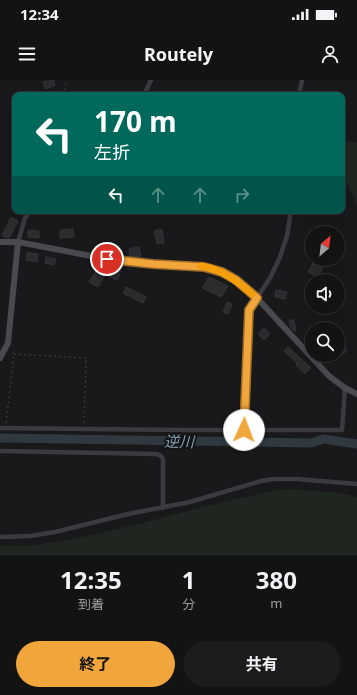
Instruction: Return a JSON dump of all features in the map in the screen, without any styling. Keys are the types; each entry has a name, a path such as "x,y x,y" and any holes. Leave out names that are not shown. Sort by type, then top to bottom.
{"street":[{"path":"145,92 151,80"},
{"path":"300,92 302,80"},
{"path":"0,358 8,343 18,242 26,218 29,214"},
{"path":"244,430 249,310 270,278 280,258 287,236 291,214"},
{"path":"0,242 18,242 107,259 153,264 204,267 222,272 236,280 257,298 329,376 345,388 357,394"},
{"path":"0,428 342,430 345,388"},
{"path":"0,451 157,454 161,456 164,463 163,508"},
{"path":"0,538 30,536 55,532 128,514 190,502 261,481 273,479 298,479 357,484"}],"path":[{"path":"65,92 66,80"},
{"path":"6,428 14,354 86,358 84,429"}],"shaded area":[{"path":"345,142 357,142 357,206 345,178"},
{"path":"287,489 342,493 357,497 357,555 0,555 0,546 38,545 74,539 135,525 226,501"}],"building":[{"path":"54,80 55,86 45,89 43,82"},
{"path":"11,217 18,221 9,238 7,238 2,235"},
{"path":"73,229 74,237 60,238 60,230"},
{"path":"162,229 164,243 157,244 154,231"},
{"path":"28,230 39,231 39,238 28,237"},
{"path":"139,247 141,256 130,257 129,249"},
{"path":"27,252 38,254 37,262 26,260"},
{"path":"46,257 56,259 54,265 45,263"},
{"path":"112,266 121,270 117,280 108,276"},
{"path":"311,266 319,266 323,268 320,274 312,274 308,272"},
{"path":"96,271 104,276 98,287 89,282"},
{"path":"209,277 228,286 221,297 202,288"},
{"path":"126,287 146,297 143,303 123,293"},
{"path":"276,290 287,292 285,299 275,297"},
{"path":"227,302 232,304 228,314 223,312"},
{"path":"289,320 294,320 296,331 290,327"},
{"path":"264,328 270,334 264,340 258,334"},
{"path":"288,347 311,368 305,374 296,365 297,363 284,351"}],"waterway":[{"name":"逆川","path":"0,438 311,443 324,439 357,444"}],"slow traffic":[{"path":"201,266 222,272 236,280 252,294"}],"route":[{"path":"107,259 153,264 204,267 222,272 236,280 257,298 249,310 244,430"}]}
